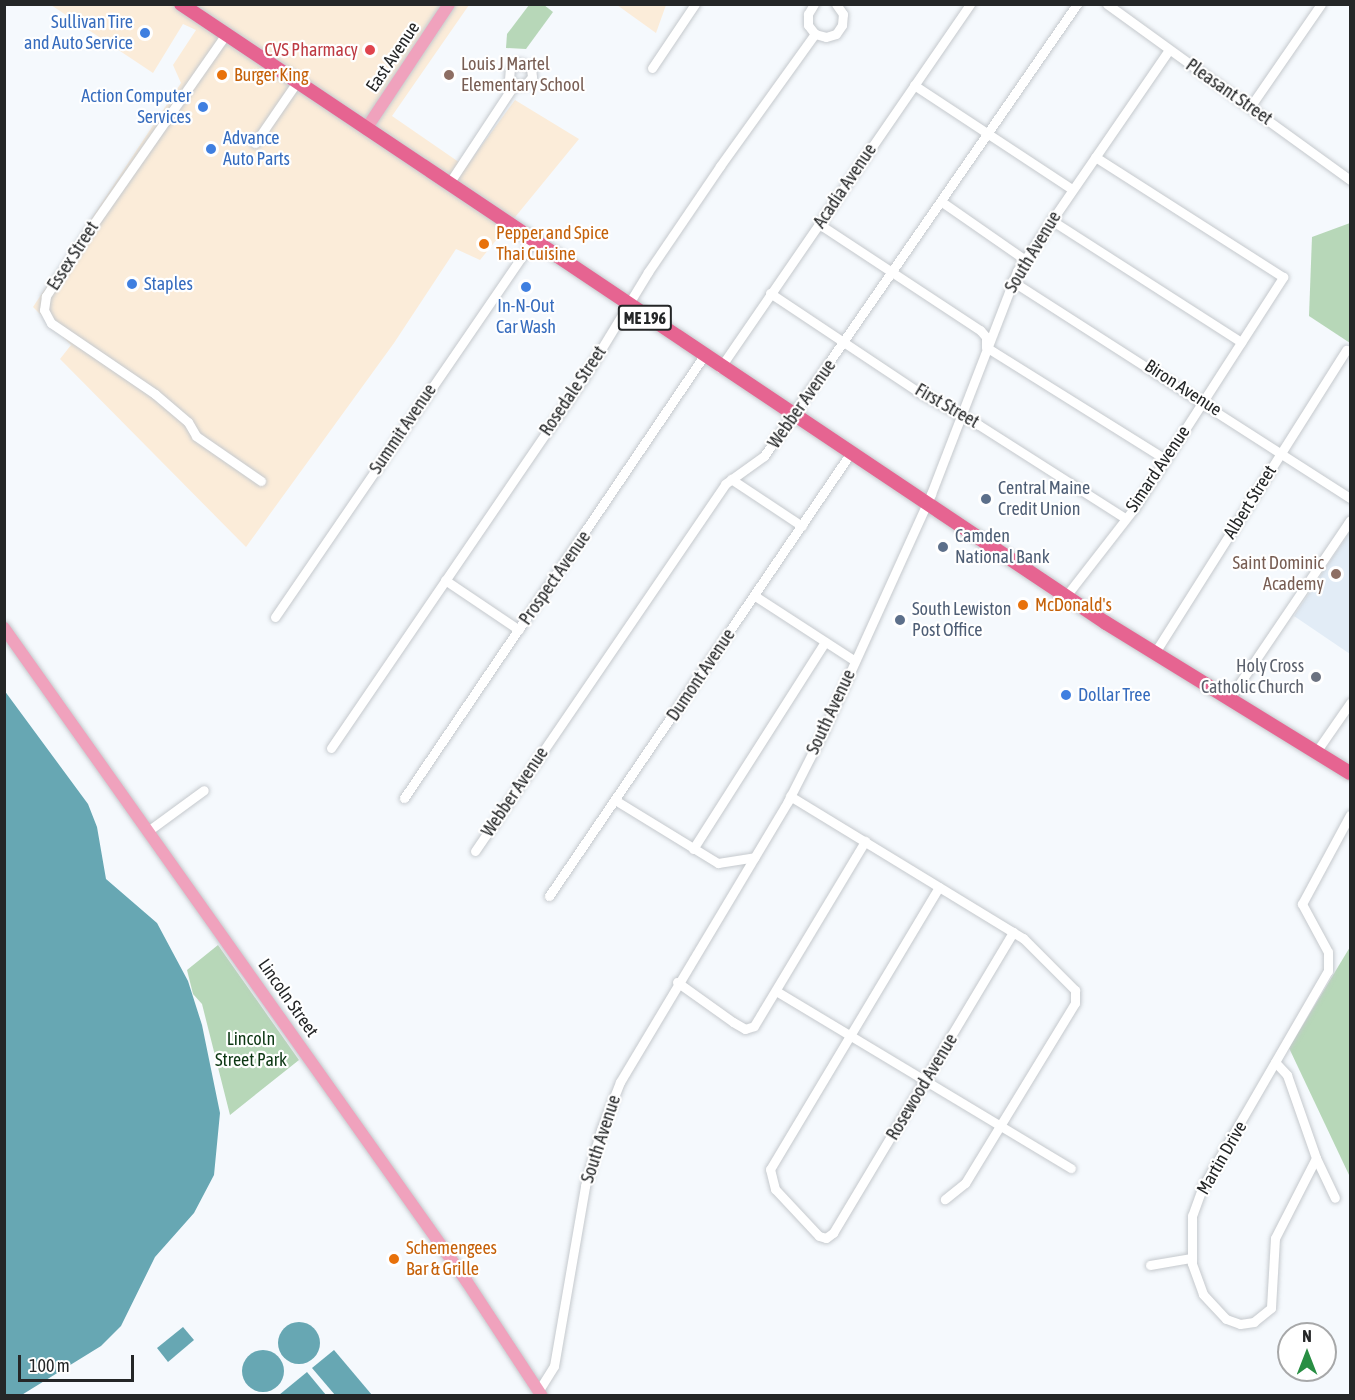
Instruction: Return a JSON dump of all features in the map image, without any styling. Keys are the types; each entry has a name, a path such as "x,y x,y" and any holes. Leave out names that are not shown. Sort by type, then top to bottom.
{"highway":[{"name":"ME 196","path":"181,4 703,357 1066,597 1154,654 1350,773"}],"main road":[{"name":"East Avenue","path":"366,129 450,4"},
{"name":"Lincoln Street","path":"4,628 467,1282 540,1393"}],"street":[{"path":"652,68 695,4"},
{"path":"814,4 807,19 815,34 831,36 840,30 843,14 836,4"},
{"name":"Acadia Avenue","path":"720,368 970,4"},
{"name":"Webber Avenue","path":"475,851 731,478 764,456 1077,4"},
{"name":"Pleasant Street","path":"1107,4 1350,180"},
{"path":"1250,107 1321,4"},
{"name":"Essex Street","path":"226,34 88,232 46,296 44,310 51,323 155,394 188,422 196,436 261,481"},
{"name":"Rosedale Street","path":"330,748 583,379 627,306 720,165 815,34"},
{"name":"South Avenue","path":"540,1393 555,1366 578,1219 601,1130 629,1064 790,796 855,661 926,503 1012,280 1024,259 1169,50"},
{"path":"255,143 297,82"},
{"path":"914,85 1072,189"},
{"path":"448,185 514,86"},
{"name":"Simard Avenue","path":"1066,597 1125,518 1283,277 1095,157"},
{"path":"942,202 1024,259"},
{"path":"1051,220 1241,342"},
{"path":"819,224 980,330 986,337 986,347 1165,459"},
{"name":"Summit Avenue","path":"275,617 532,242"},
{"name":"Biron Avenue","path":"1012,280 1204,400 1350,498"},
{"name":"First Street","path":"770,293 844,343 1125,518"},
{"name":"Albert Street","path":"1154,654 1346,350"},
{"name":"Prospect Avenue","path":"404,798 703,357"},
{"name":"Dumont Avenue","path":"549,896 850,454"},
{"path":"731,478 802,526"},
{"path":"1229,699 1350,520"},
{"path":"445,580 519,630"},
{"path":"755,596 824,643 855,661"},
{"path":"693,849 824,643"},
{"path":"1316,752 1350,703"},
{"path":"148,831 204,790"},
{"path":"790,796 866,840 1013,932 1045,958 1076,993 1075,1003 965,1183 945,1199"},
{"path":"615,800 718,863 755,857"},
{"name":"Martin Drive","path":"1316,1158 1278,1231 1272,1259 1273,1301 1262,1317 1246,1324 1226,1319 1203,1294 1191,1258 1190,1227 1199,1195 1328,971 1328,952 1302,904 1350,815"},
{"path":"677,982 748,1029 754,1026 866,840"},
{"path":"849,1036 939,886"},
{"name":"Rosewood Avenue","path":"849,1036 778,1152 769,1177 775,1189 819,1236 826,1238 833,1233 926,1081 1013,932"},
{"path":"776,991 1071,1168"},
{"path":"1275,1062 1291,1083 1316,1158 1335,1198"},
{"path":"1150,1265 1191,1258"}],"shaded area":[{"path":"51,5 469,5 392,116 466,167 515,100 579,139 480,260 456,249 394,343 246,547 60,359 71,345 33,307 181,83 173,65 196,30 183,24 153,73"},
{"path":"617,5 666,5 656,33"},
{"name":"Saint Dominic Academy","path":"1350,531 1350,654 1294,616"}],"green space":[{"path":"529,5 544,5 553,12 526,49 506,48 507,34"},
{"path":"1350,223 1350,343 1309,316 1312,237"},
{"name":"Lincoln Street Park","path":"218,945 299,1060 230,1115 202,1004 193,994 187,970"},
{"path":"1350,947 1350,1177 1289,1048"}],"water":[{"path":"4,690 88,804 97,827 106,879 157,923 188,981 202,1025 220,1113 214,1175 194,1213 155,1257 121,1326 101,1346 20,1396 4,1395"},
{"path":"299,1322 307,1323 314,1328 319,1335 319,1351 314,1358 307,1363 299,1364 291,1363 284,1358 279,1351 278,1343 279,1335 284,1328 291,1323"},
{"path":"183,1327 194,1340 168,1362 157,1348"},
{"path":"263,1350 271,1351 278,1356 283,1363 283,1379 278,1386 271,1391 263,1392 255,1391 248,1386 243,1379 242,1371 243,1363 248,1356 255,1351"},
{"path":"334,1350 372,1395 335,1395 312,1368"},
{"path":"307,1372 326,1395 279,1395"}],"place":[{"name":"Sullivan Tire and Auto Service","path":"145,33"},
{"name":"CVS Pharmacy","path":"370,50"},
{"name":"Burger King","path":"222,75"},
{"name":"Louis J Martel Elementary School","path":"449,75"},
{"name":"Action Computer Services","path":"203,107"},
{"name":"Advance Auto Parts","path":"211,149"},
{"name":"Pepper and Spice Thai Cuisine","path":"484,244"},
{"name":"Staples","path":"132,284"},
{"name":"In-N-Out Car Wash","path":"526,287"},
{"name":"Central Maine Credit Union","path":"986,499"},
{"name":"Camden National Bank","path":"943,547"},
{"name":"Saint Dominic Academy","path":"1336,574"},
{"name":"McDonald's","path":"1023,605"},
{"name":"South Lewiston Post Office","path":"900,620"},
{"name":"Holy Cross Catholic Church","path":"1316,677"},
{"name":"Dollar Tree","path":"1066,695"},
{"name":"Schemengees Bar & Grille","path":"394,1259"}]}
